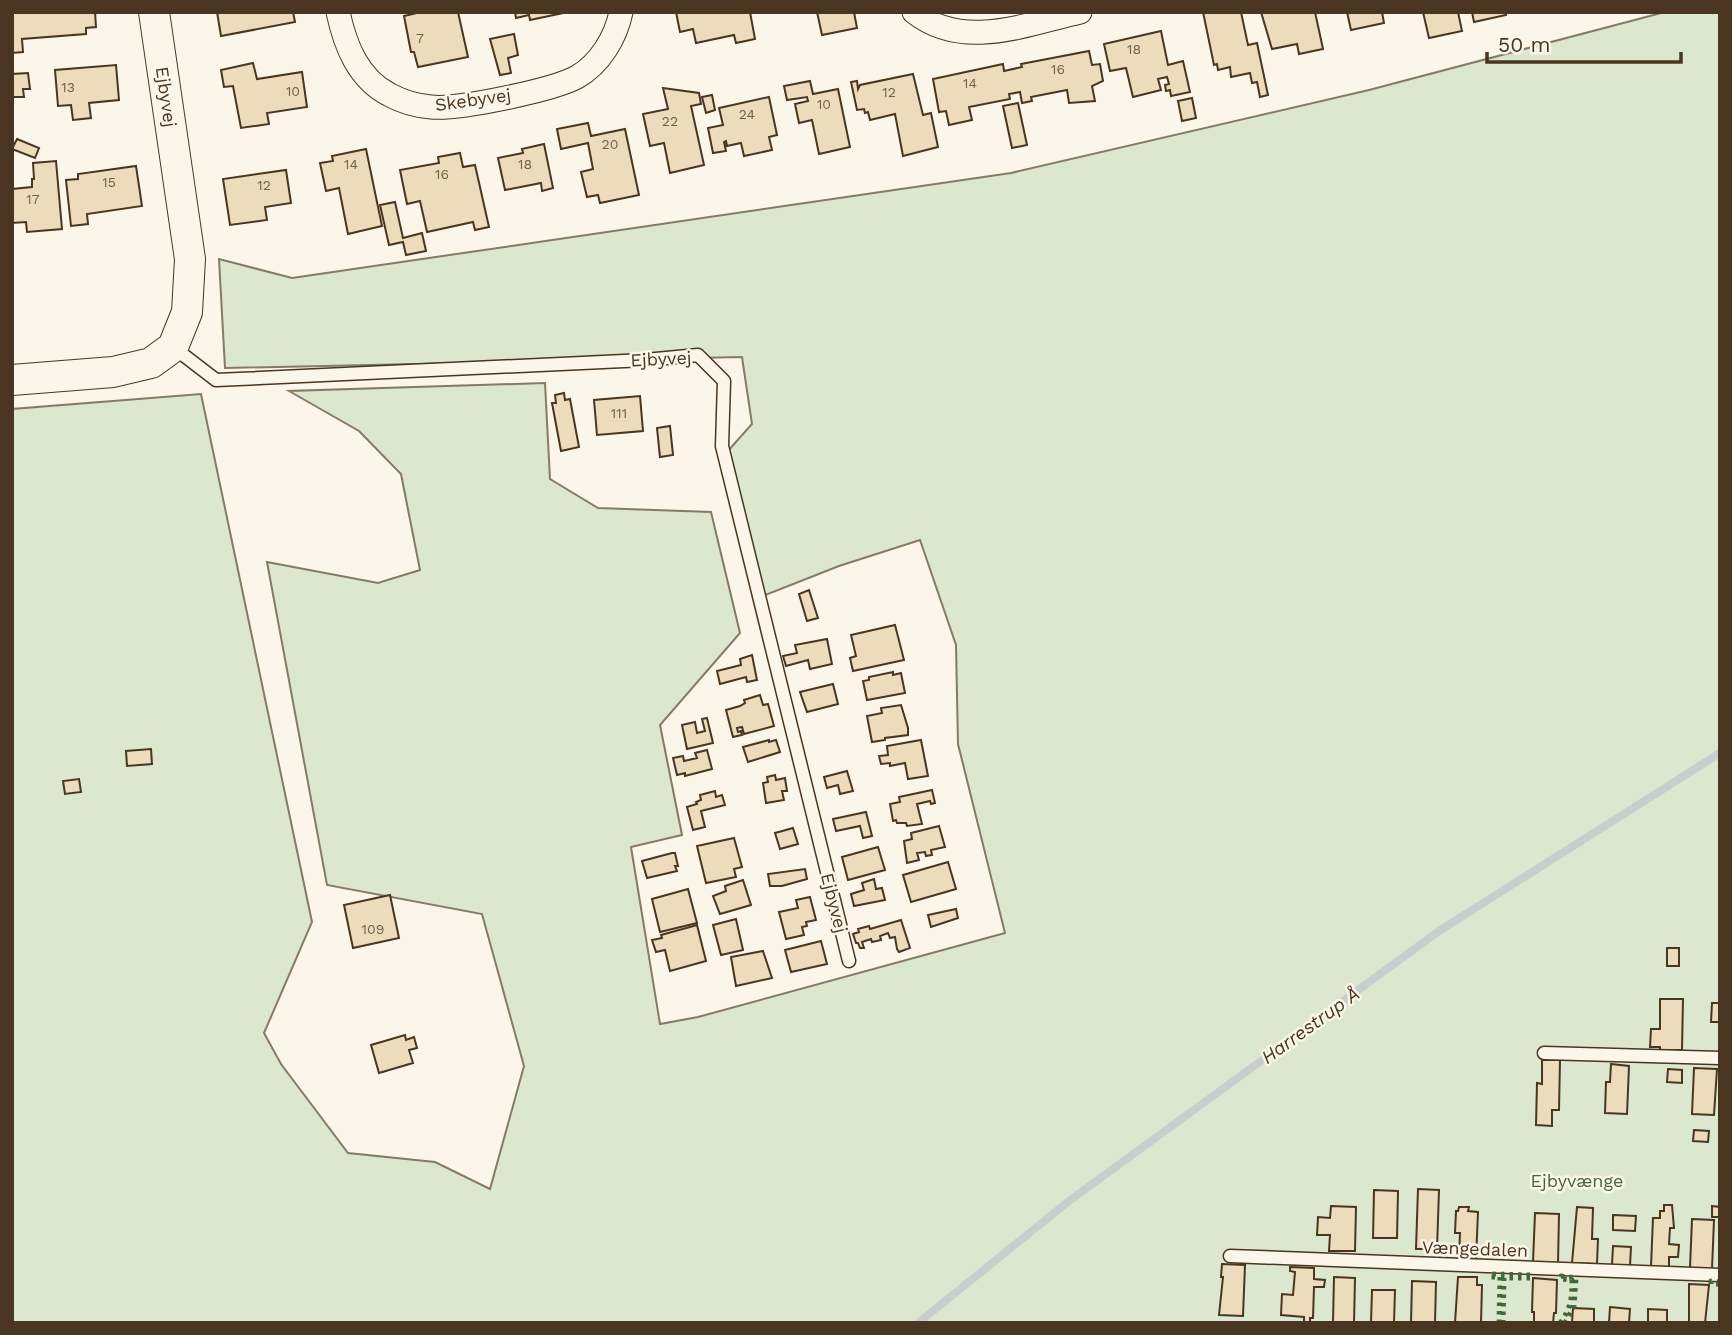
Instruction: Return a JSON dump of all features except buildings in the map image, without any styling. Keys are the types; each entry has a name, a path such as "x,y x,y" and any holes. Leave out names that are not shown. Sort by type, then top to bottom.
{"street":[{"name":"Ejbyvej","path":"154,12 190,259 187,312 173,346"},
{"name":"Skebyvej","path":"338,12 356,64 372,83 389,95 409,103 433,107 465,105 557,85 577,77 605,51 618,28 621,12"},
{"path":"914,12 925,21 953,31 983,34 1080,12"},
{"path":"12,380 113,372 151,363 173,346"}],"lane":[{"name":"Ejbyvej","path":"173,346 216,380 645,360 698,355 724,381 722,446 849,961"},
{"path":"1544,1053 1720,1058"},
{"name":"Vængedalen","path":"1230,1256 1720,1275"}],"green space":[{"name":"Ejbyvænge","path":"1665,12 1720,12 1720,1323 12,1323 12,409 201,394 312,922 264,1033 281,1064 348,1153 435,1162 490,1189 524,1066 482,914 327,885 267,562 378,583 420,570 401,474 359,431 289,391 545,383 550,479 598,508 711,512 740,633 660,725 682,835 631,847 660,1024 698,1017 1005,933 958,744 956,645 920,540 839,566 763,596 727,452 752,424 742,357 225,368 219,259 292,278 1011,173 1369,90"}],"waterway":[{"name":"Harrestrup Å","path":"918,1323 1069,1201 1439,931 1720,753"}],"hedge":[{"path":"1499,1323 1500,1277 1491,1277 1491,1274 1531,1275 1531,1278 1504,1278 1503,1323"},
{"path":"1560,1323 1569,1308 1572,1286 1572,1280 1561,1279 1561,1276 1576,1278 1574,1306 1565,1323"},
{"path":"1720,1282 1711,1281 1711,1284 1720,1284"}]}
